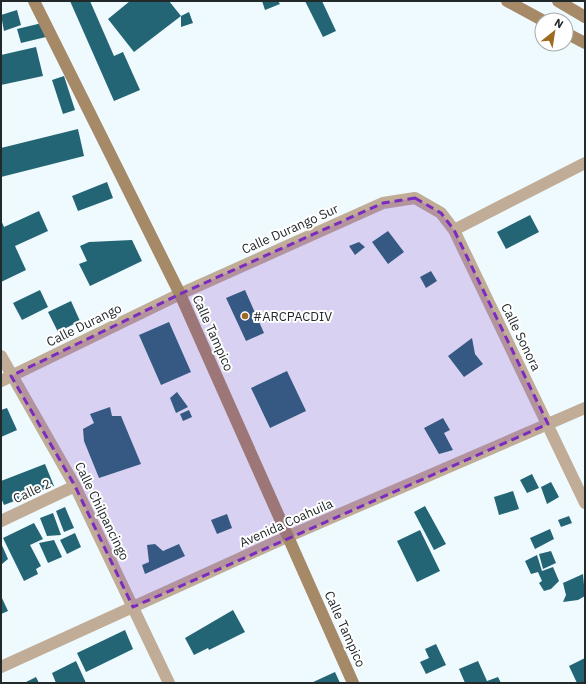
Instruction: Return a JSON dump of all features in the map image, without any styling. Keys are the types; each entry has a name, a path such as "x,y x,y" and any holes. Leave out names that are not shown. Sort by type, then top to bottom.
{"street":[{"name":"Calle Tampico","path":"34,1 180,294 289,536 353,683"},
{"path":"507,1 534,16"},
{"path":"558,1 585,17"},
{"path":"574,37 585,43"},
{"path":"454,230 585,163"},
{"name":"Calle Durango Sur","path":"180,294 383,203 416,198"},
{"name":"Calle Sonora","path":"416,198 441,213 454,230 585,503"},
{"name":"Calle Durango","path":"6,378 180,294"},
{"name":"Calle Chilpancingo","path":"1,356 6,378 75,486 169,683"},
{"name":"Avenida Coahuila","path":"1,667 289,536 585,408"},
{"name":"Calle 2","path":"1,521 75,486"}],"highlighted area":[{"path":"415,198 441,213 454,230 548,424 133,607 75,486 11,376 180,294 383,203"}],"building":[{"path":"70,1 90,1 114,56 123,52 140,90 114,101"},
{"path":"130,1 169,1 181,16 134,52 108,19"},
{"path":"262,1 278,1 280,4 265,10"},
{"path":"305,1 322,1 336,31 323,37"},
{"path":"17,10 21,25 4,31 1,15"},
{"path":"189,12 193,23 181,27 181,16"},
{"path":"42,23 46,37 21,43 17,29"},
{"path":"36,47 43,76 1,85 1,55"},
{"path":"64,76 75,110 63,114 52,80"},
{"path":"78,129 84,156 1,177 1,148"},
{"path":"107,182 113,198 78,211 72,196"},
{"path":"39,211 48,231 15,246 26,270 1,282 1,220 4,227"},
{"path":"530,215 539,232 506,249 497,232"},
{"path":"388,231 404,252 388,264 372,242"},
{"path":"132,240 142,261 90,286 79,264 87,261 80,246 89,242"},
{"path":"359,242 365,247 355,255 349,246"},
{"path":"431,271 437,281 426,288 420,277"},
{"path":"40,290 48,307 22,320 13,303"},
{"name":"#ARCPACDIV","path":"245,290 264,333 246,341 226,298"},
{"path":"71,301 80,321 58,332 48,312"},
{"path":"169,322 191,372 161,385 139,335"},
{"path":"472,338 475,354 483,364 464,377 448,356"},
{"path":"287,371 306,411 270,428 251,388"},
{"path":"177,392 188,407 176,413 170,398"},
{"path":"110,407 112,416 121,416 141,464 99,478 84,441 83,429 94,423 90,414"},
{"path":"7,408 17,430 1,437 1,410"},
{"path":"189,410 192,417 183,421 180,414"},
{"path":"443,418 450,430 444,433 453,450 439,454 424,428"},
{"path":"45,464 54,486 4,505 1,498 1,481"},
{"path":"532,474 539,488 527,493 520,480"},
{"path":"551,482 559,497 547,504 541,487"},
{"path":"513,491 519,509 499,515 494,497"},
{"path":"425,506 446,544 434,550 414,512"},
{"path":"65,507 74,528 64,532 56,511"},
{"path":"53,513 61,535 47,536 40,518"},
{"path":"227,514 232,528 217,534 211,520"},
{"path":"569,516 572,523 561,527 558,520"},
{"path":"34,523 43,539 30,545 41,566 36,569 38,574 24,581 3,538"},
{"path":"550,529 554,539 535,549 530,538"},
{"path":"420,530 440,571 417,582 397,541"},
{"path":"75,533 81,547 67,554 60,540"},
{"path":"54,540 62,557 48,563 39,543"},
{"path":"1,543 8,559 2,564 1,561"},
{"path":"155,544 163,551 179,544 185,556 145,574 142,565 149,562 147,545"},
{"path":"551,551 556,563 543,569 539,554"},
{"path":"537,555 542,571 553,567 559,581 551,589 544,591 539,583 542,581 538,572 531,574 525,561"},
{"path":"583,574 585,596 578,600 563,602 566,595 563,583"},
{"path":"1,596 8,611 1,614"},
{"path":"233,610 245,632 209,650 208,648 194,655 185,638"},
{"path":"125,630 133,649 86,672 77,653"},
{"path":"436,644 446,665 426,674 420,662 429,658 425,649"},
{"path":"585,658 585,683 577,683 569,666"},
{"path":"76,661 86,683 56,683 52,673"},
{"path":"478,661 487,681 498,677 501,683 465,683 459,669"},
{"path":"335,672 340,683 311,683"},
{"path":"36,677 39,683 24,683"}],"place":[{"name":"#ARCPACDIV","path":"245,316"}]}
